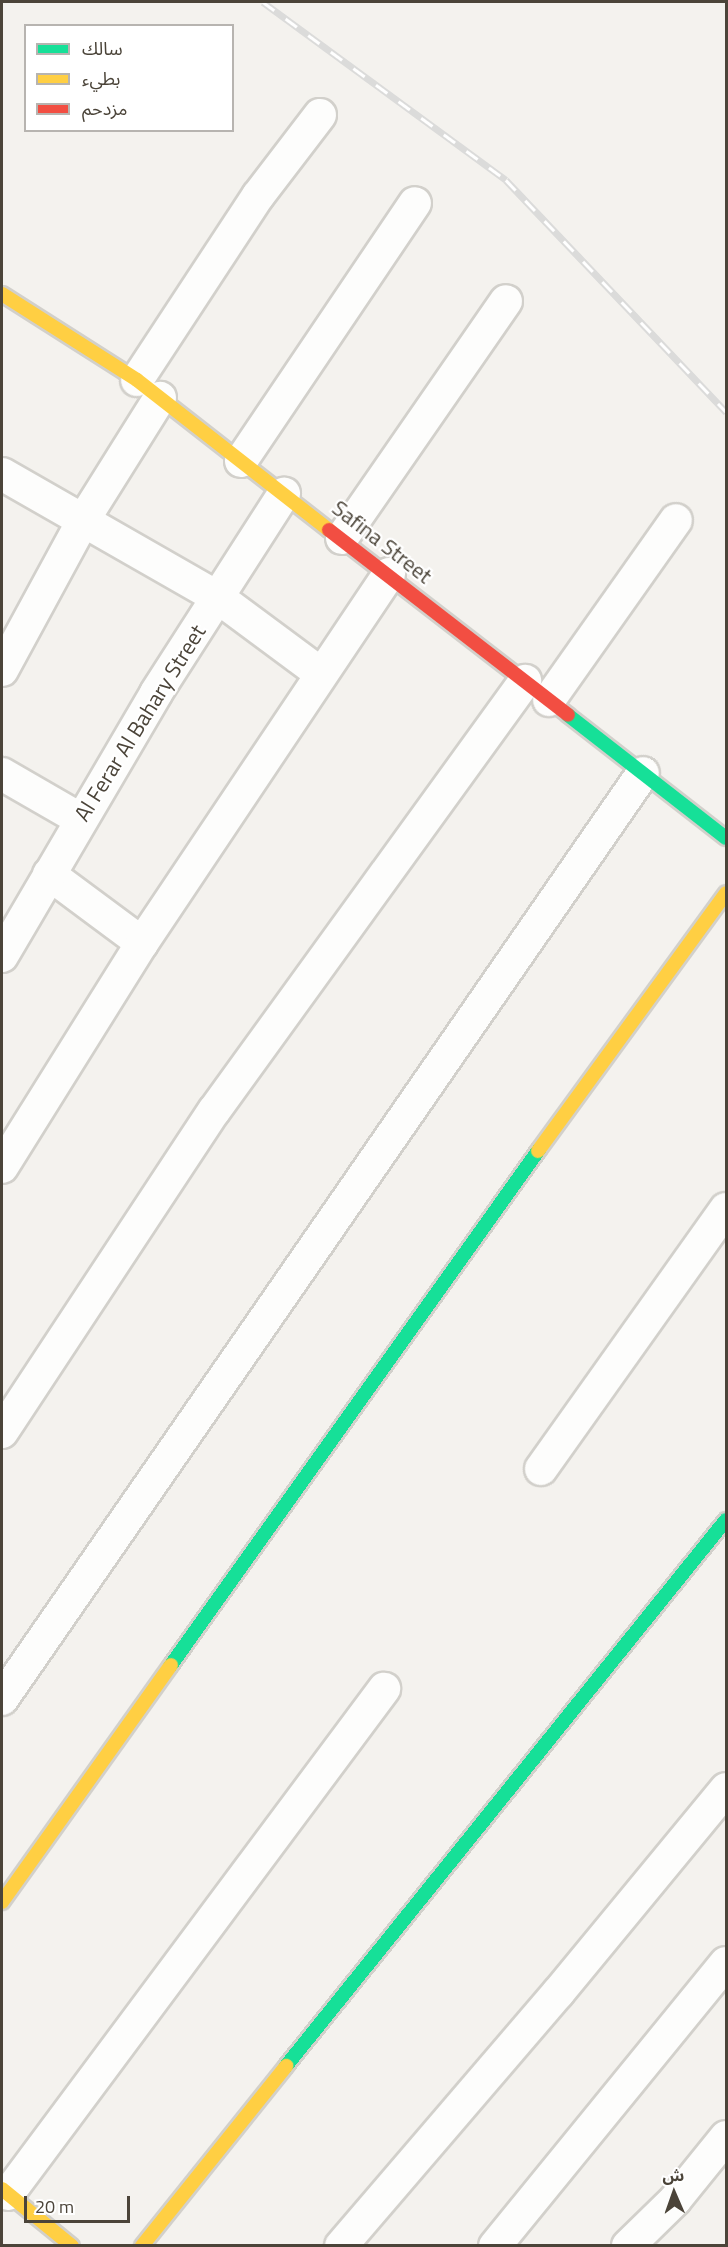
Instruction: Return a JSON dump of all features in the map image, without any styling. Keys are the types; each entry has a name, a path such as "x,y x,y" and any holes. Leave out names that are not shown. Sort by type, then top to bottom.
{"street":[{"path":"2,670 84,519 148,389 258,196 320,115"},
{"path":"242,461 415,203"},
{"name":"Safina Street","path":"2,294 148,389 726,838"},
{"path":"342,538 506,301"},
{"path":"2,474 220,599 320,674"},
{"name":"Al Ferar Al Bahary Street","path":"2,956 80,819 156,693 220,599 284,494"},
{"path":"549,700 676,520"},
{"path":"2,1167 142,943 389,574"},
{"path":"2,1432 214,1111 525,681"},
{"path":"2,1699 643,773"},
{"path":"2,774 80,819"},
{"path":"49,874 142,943"},
{"path":"2,1902 629,1023 726,893"},
{"path":"541,1469 726,1209"},
{"path":"142,2246 726,1520"},
{"path":"72,2246 5,2191 384,1689"},
{"path":"341,2246 558,1994 726,1789"},
{"path":"495,2246 726,1963"},
{"path":"628,2246 675,2200 726,2138"}],"railway":[{"path":"263,2 506,180 726,412"}],"traffic: fast":[{"path":"568,715 726,838"},
{"path":"171,1665 538,1151"},
{"path":"286,2066 726,1520"}],"traffic: slow":[{"path":"2,294 137,380 329,530"},
{"path":"538,1151 726,893"},
{"path":"2,1902 171,1665"},
{"path":"142,2246 286,2066"},
{"path":"2,2189 72,2246"}],"traffic: jam":[{"path":"329,530 568,715"}]}
